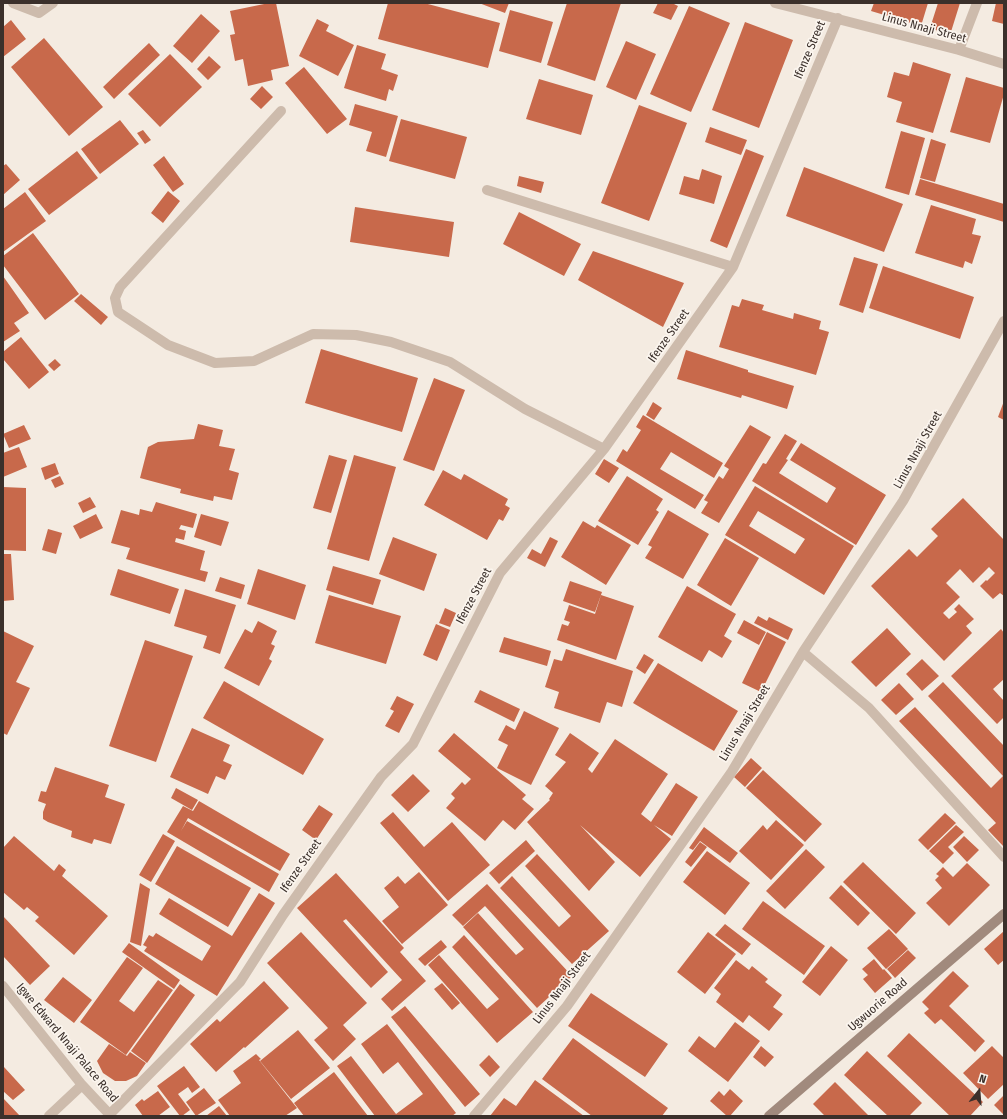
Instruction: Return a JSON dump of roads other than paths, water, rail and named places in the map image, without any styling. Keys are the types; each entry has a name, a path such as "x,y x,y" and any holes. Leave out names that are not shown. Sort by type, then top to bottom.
{"street":[{"path":"13,3 39,13 53,3"},
{"name":"Linus Nnaji Street","path":"776,3 959,50 1004,64"},
{"path":"959,50 977,3"},
{"name":"Ifenze Street","path":"110,1115 240,982 282,915 381,777 413,744 500,573 604,449 733,268 838,18"},
{"path":"281,111 120,287 114,298 118,312 168,345 216,363 254,361 313,334 356,335 391,342 450,362 525,409 604,449"},
{"path":"487,190 733,268"},
{"name":"Linus Nnaji Street","path":"474,1116 572,999 731,773 803,652 903,501 1004,321"},
{"path":"803,652 869,708 1004,857"},
{"name":"Ugwuorie Road","path":"769,1116 1004,914"},
{"name":"Igwe Edward Nnaji Palace Road","path":"3,986 82,1085 110,1115"},
{"path":"49,1116 82,1085"}]}
